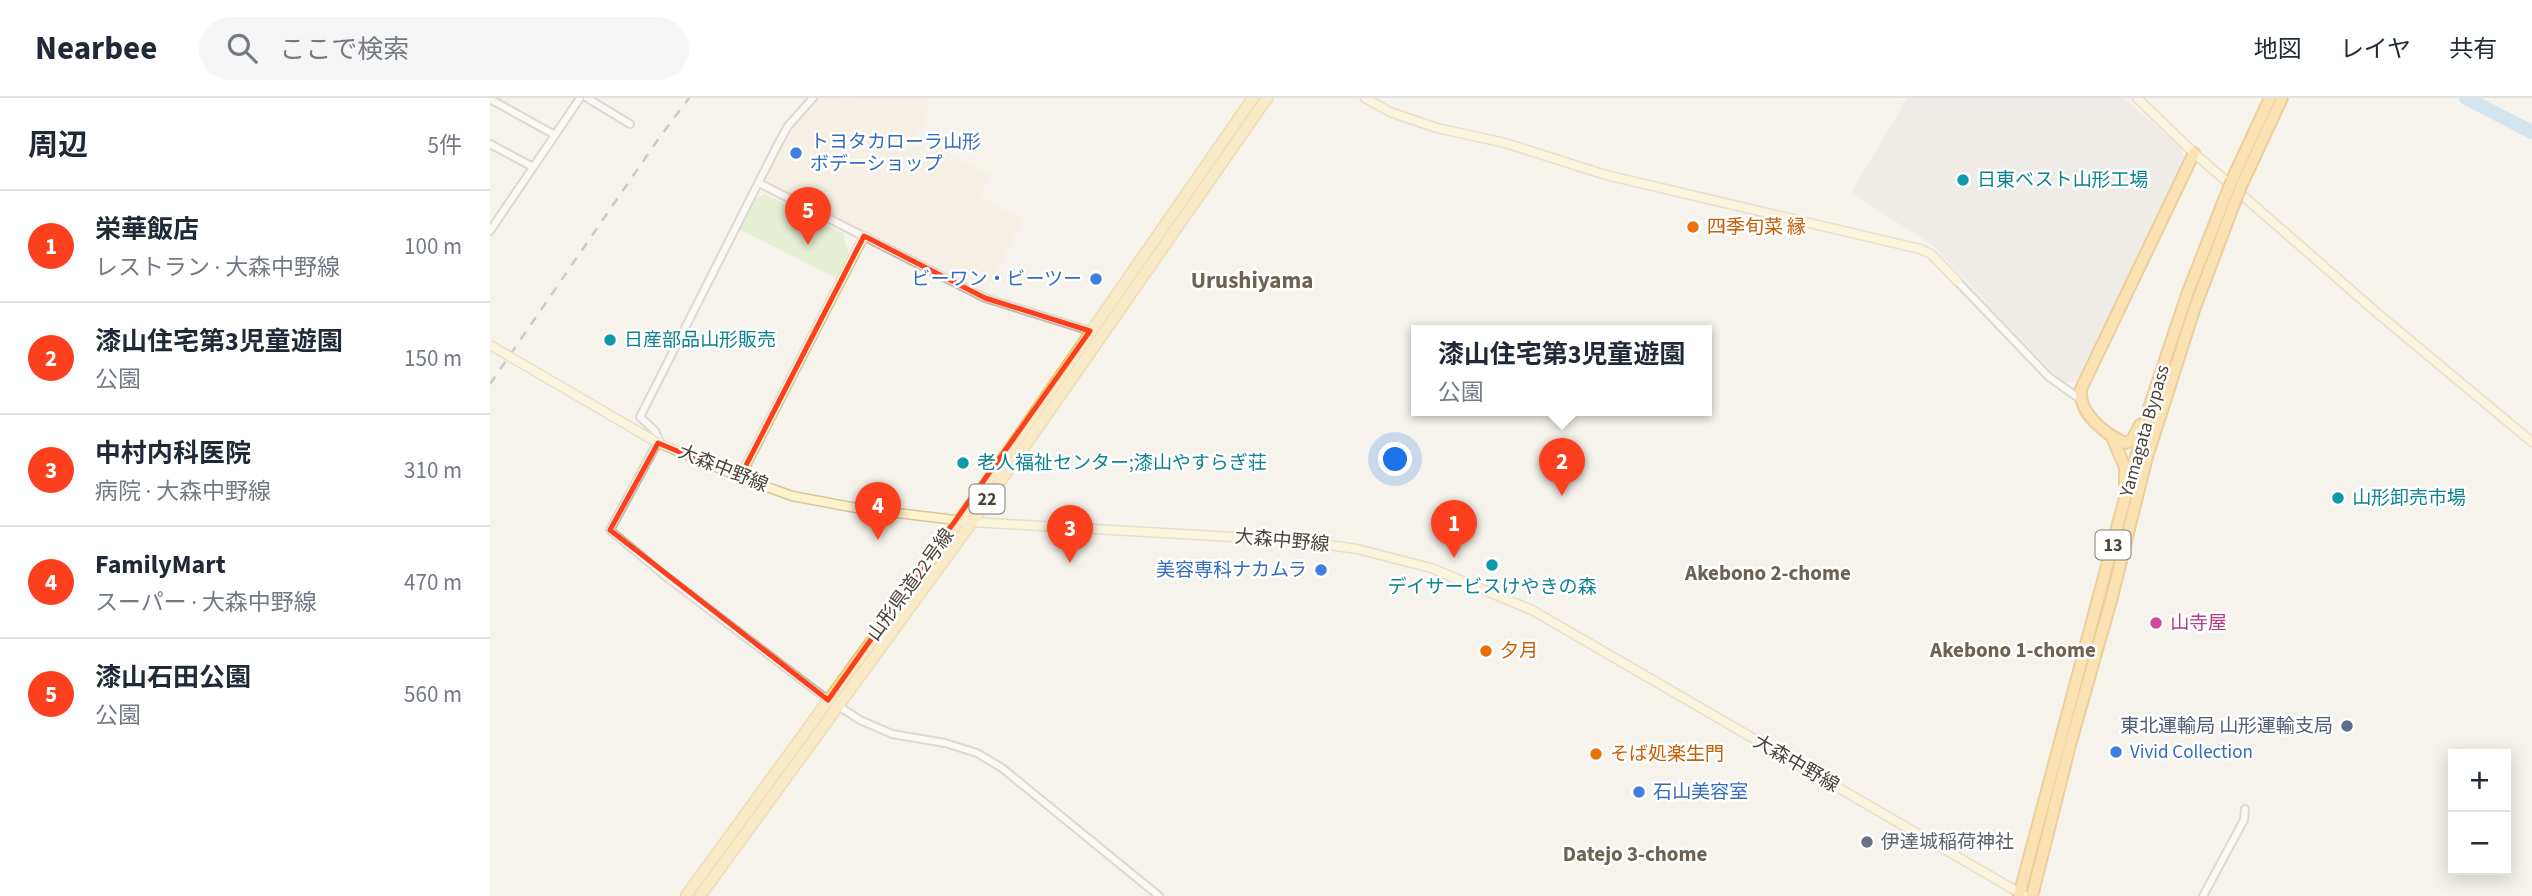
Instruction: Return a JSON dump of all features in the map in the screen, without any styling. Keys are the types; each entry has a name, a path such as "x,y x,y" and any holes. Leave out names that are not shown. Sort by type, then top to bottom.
{"highway":[{"name":"Yamagata Bypass","path":"2021,895 2149,408 2188,292 2255,141 2270,98"},
{"name":"Yamagata Bypass","path":"2255,141 2282,98"},
{"path":"2101,591 2125,467 2112,437 2085,409 2080,399 2087,373 2194,153"},
{"name":"Yamagata Bypass","path":"2032,896 2147,457 2229,202"},
{"path":"2112,437 2125,443 2132,440 2150,390 2164,365"}],"main road":[{"name":"山形県道22号線","path":"701,896 958,520 1253,98"},
{"name":"山形県道22号線","path":"685,896 972,522 1267,98"},
{"path":"1364,98 1390,112 1437,128 1505,143 1618,178 1920,249 1931,254 1957,281"},
{"path":"2137,98 2194,153 2375,312 2532,442"},
{"path":"740,477 864,236"},
{"name":"大森中野線","path":"490,345 658,443 792,496 856,508 972,522 1301,541 1357,549 1431,568 1532,610 2021,895"}],"street":[{"path":"587,98 630,124"},
{"path":"813,98 788,126 640,417 655,431 659,440 610,530 664,575 833,702 860,720 892,734 946,743 977,752 1002,768 1159,896"},
{"path":"490,99 555,135"},
{"path":"490,231 578,99"},
{"path":"490,144 533,167"},
{"path":"759,183 985,298 1090,331"},
{"path":"1957,281 2049,377 2080,399"},
{"path":"2203,896 2244,820 2245,809"}],"highlighted area":[{"path":"864,236 985,298 1090,331 828,700 610,530 658,443 740,477"}],"shaded area":[{"path":"818,98 841,98 849,102 851,98 925,98 929,108 916,137 990,175 979,196 1022,220 988,289 980,292 763,181 790,128"},
{"path":"1907,98 2124,98 2182,149 2184,158 2077,381 2063,383 1931,244 1851,193"}],"green space":[{"path":"765,194 843,233 849,256 836,278 739,229 756,198"}],"waterway":[{"path":"2466,98 2532,132"}],"railway":[{"path":"490,384 689,98"}],"place":[{"name":"トヨタカローラ山形 ボデーショップ","path":"796,153"},
{"name":"日東ベスト山形工場","path":"1963,180"},
{"name":"四季旬菜 縁","path":"1693,227"},
{"name":"漆山石田公園","path":"808,245"},
{"name":"ビーワン・ビーツー","path":"1096,279"},
{"name":"日産部品山形販売","path":"610,340"},
{"name":"老人福祉センター;漆山やすらぎ荘","path":"963,463"},
{"name":"漆山住宅第3児童遊園","path":"1562,496"},
{"name":"山形卸売市場","path":"2338,498"},
{"name":"FamilyMart","path":"878,540"},
{"name":"栄華飯店","path":"1454,558"},
{"name":"中村内科医院","path":"1070,563"},
{"name":"デイサービスけやきの森","path":"1492,565"},
{"name":"美容専科ナカムラ","path":"1321,570"},
{"name":"山寺屋","path":"2156,623"},
{"name":"夕月","path":"1486,651"},
{"name":"東北運輸局 山形運輸支局","path":"2347,726"},
{"name":"Vivid Collection","path":"2116,752"},
{"name":"そば処楽生門","path":"1596,754"},
{"name":"石山美容室","path":"1639,792"},
{"name":"伊達城稲荷神社","path":"1867,842"}],"district":[{"name":"Urushiyama","path":"1252,280"},
{"name":"Akebono 2-chome","path":"1768,573"},
{"name":"Akebono 1-chome","path":"2013,650"},
{"name":"Datejo 3-chome","path":"1635,854"}]}
